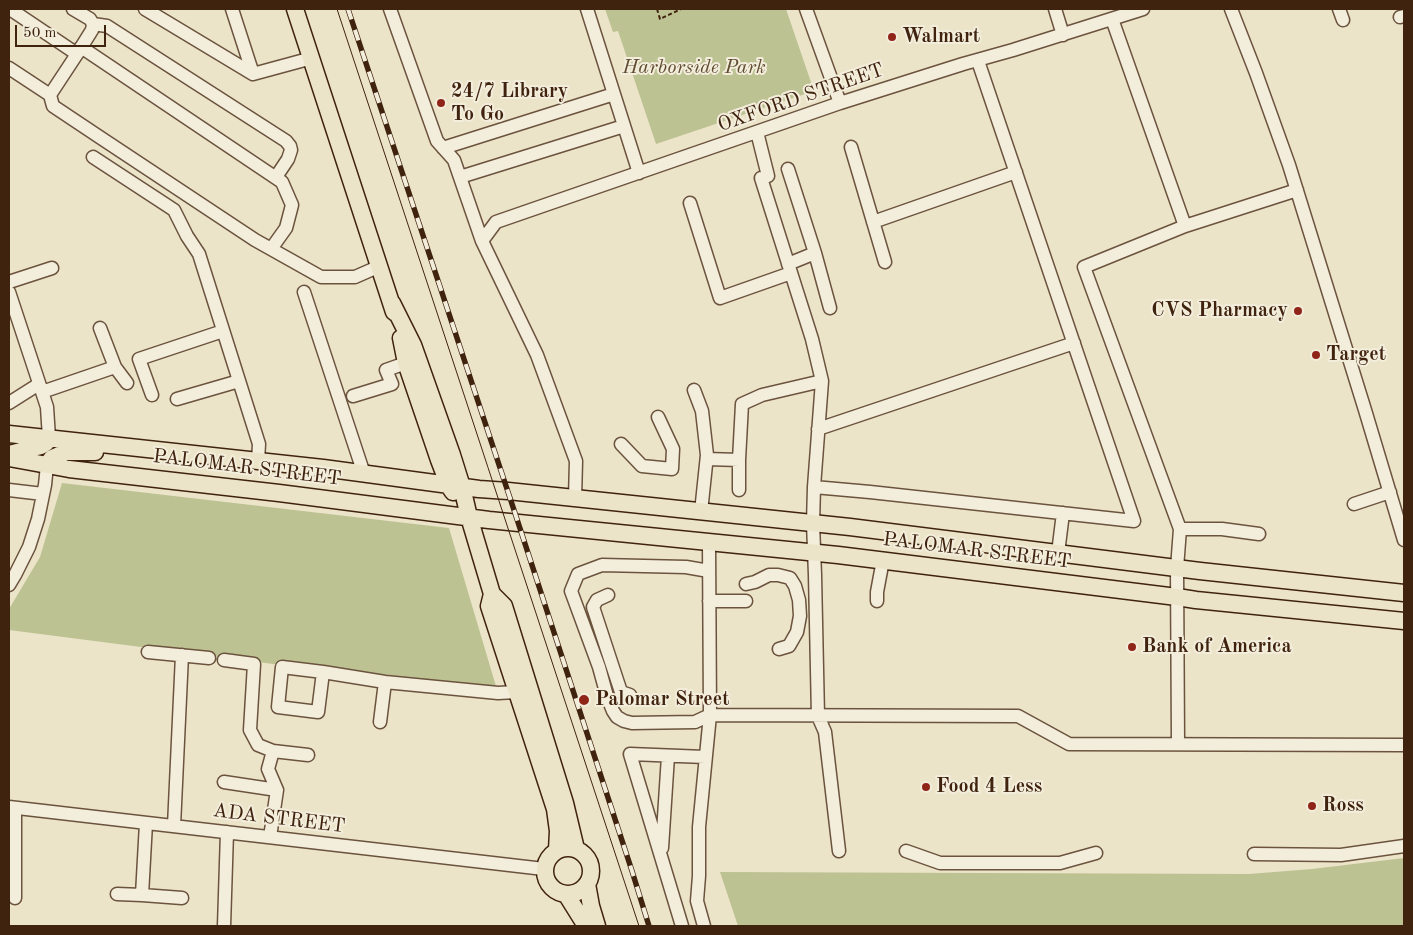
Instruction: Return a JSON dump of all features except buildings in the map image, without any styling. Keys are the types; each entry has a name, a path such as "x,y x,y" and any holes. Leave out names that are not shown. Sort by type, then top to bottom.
{"main road":[{"path":"295,9 392,303 406,363 439,460 456,487 469,517 492,594 504,606 565,803 576,849"},
{"path":"392,303 413,345 452,455 456,487"},
{"name":"PALOMAR STREET","path":"9,434 258,461 430,482 456,487 813,523 1176,568 1404,593"},
{"path":"9,454 41,446 49,438"},
{"path":"47,465 52,458 66,452 98,452 136,448"},
{"name":"PALOMAR STREET","path":"9,458 68,469 288,494 489,520 814,552 1206,601 1404,621"},
{"path":"492,594 489,606 555,809 558,832 557,850"},
{"path":"563,848 576,849 582,853 590,864 590,878 581,890 574,894 558,893 547,883 544,876 546,861 557,850 563,848"},
{"path":"587,884 597,926"},
{"path":"566,894 586,926"}],"street":[{"path":"10,9 79,50 282,182 292,205 286,228 271,249"},
{"path":"50,95 92,30 93,24 90,19 73,9"},
{"path":"145,9 254,74 312,58"},
{"path":"232,9 254,74"},
{"path":"390,9 437,141 454,160 482,241 537,356 576,461 575,498"},
{"path":"587,9 639,173"},
{"path":"806,9 840,103"},
{"path":"1055,9 1063,34"},
{"name":"OXFORD STREET","path":"482,241 496,222 840,103 1143,9"},
{"path":"1231,9 1259,80 1296,190 1404,540"},
{"path":"1112,19 1185,226"},
{"path":"93,24 107,26 286,141 291,150 288,159 276,178"},
{"path":"814,487 1134,521 978,61"},
{"path":"9,68 50,95 53,106 255,240 321,277 355,277 380,266"},
{"path":"443,148 614,94"},
{"path":"460,177 624,126"},
{"path":"757,132 765,177 812,339 822,381 813,523 818,716 825,732 839,851"},
{"path":"851,147 885,262"},
{"path":"93,157 174,210 187,236 199,254 259,444 258,461"},
{"path":"788,169 815,253 830,308"},
{"path":"873,222 1016,172"},
{"path":"1178,744 1176,568 1180,529 1084,267 1185,226 1296,190"},
{"path":"690,203 720,298 790,268 815,253"},
{"path":"9,282 52,268"},
{"path":"9,292 46,407 49,438"},
{"path":"304,292 364,474"},
{"path":"100,328 115,367 127,383"},
{"path":"152,394 139,359 223,331"},
{"path":"818,429 1074,343"},
{"path":"353,396 392,384 386,370 406,363"},
{"path":"9,403 40,388 115,367"},
{"path":"177,399 239,381"},
{"path":"738,490 742,404 762,395 822,381"},
{"path":"694,390 702,411 707,459 701,512"},
{"path":"621,444 642,466 672,469 673,449 658,417"},
{"path":"707,459 739,460"},
{"path":"9,585 29,547 38,519 44,494 47,465"},
{"path":"9,490 44,494"},
{"path":"1354,504 1390,492"},
{"path":"1058,553 1063,513"},
{"path":"1180,529 1222,529 1259,534"},
{"path":"704,926 697,901 700,827 710,715 708,542"},
{"path":"877,600 883,560"},
{"path":"709,571 686,567 602,565 578,574 571,591 599,667 607,696 617,717 632,722 694,722 710,715 1018,716 1069,744 1404,745"},
{"path":"746,584 769,575 778,575 790,578 795,586 799,600 800,616 797,632 789,646 779,649"},
{"path":"608,596 596,600 593,607 621,692 630,695"},
{"path":"709,601 746,601"},
{"path":"148,652 210,658"},
{"path":"174,826 182,656"},
{"path":"224,660 254,664 250,730 258,745 273,751 308,755"},
{"path":"323,672 318,712 278,707 282,667 323,672 385,682 498,693 516,692"},
{"path":"380,722 385,682"},
{"path":"270,837 277,790 268,769 273,751"},
{"path":"682,926 630,754 705,757"},
{"path":"662,858 668,756"},
{"path":"224,782 277,790"},
{"path":"12,808 15,898"},
{"name":"ADA STREET","path":"12,808 544,869"},
{"path":"142,895 146,823"},
{"path":"224,926 227,832"},
{"path":"1254,854 1341,855 1404,846"},
{"path":"906,851 940,863 1060,864 1096,853"},
{"path":"117,894 182,898"},
{"path":"676,904 697,901"}],"path":[{"path":"656,9 660,19 681,9"}],"green space":[{"name":"Harborside Park","path":"605,9 786,9 814,91 656,144 618,31 613,32"},
{"path":"62,483 449,528 498,693 9,630 9,609 40,557"},
{"path":"1404,858 1404,926 738,926 720,872 1249,874"}],"tram line":[{"path":"337,9 639,926"}],"railway":[{"path":"348,9 649,926"}],"place":[{"name":"Walmart","path":"892,37"},
{"name":"24/7 Library To Go","path":"441,103"},
{"name":"CVS Pharmacy","path":"1298,311"},
{"name":"Target","path":"1316,355"},
{"name":"Bank of America","path":"1132,647"},
{"name":"Palomar Street","path":"584,700"},
{"name":"Food 4 Less","path":"926,787"},
{"name":"Ross","path":"1312,806"}]}
